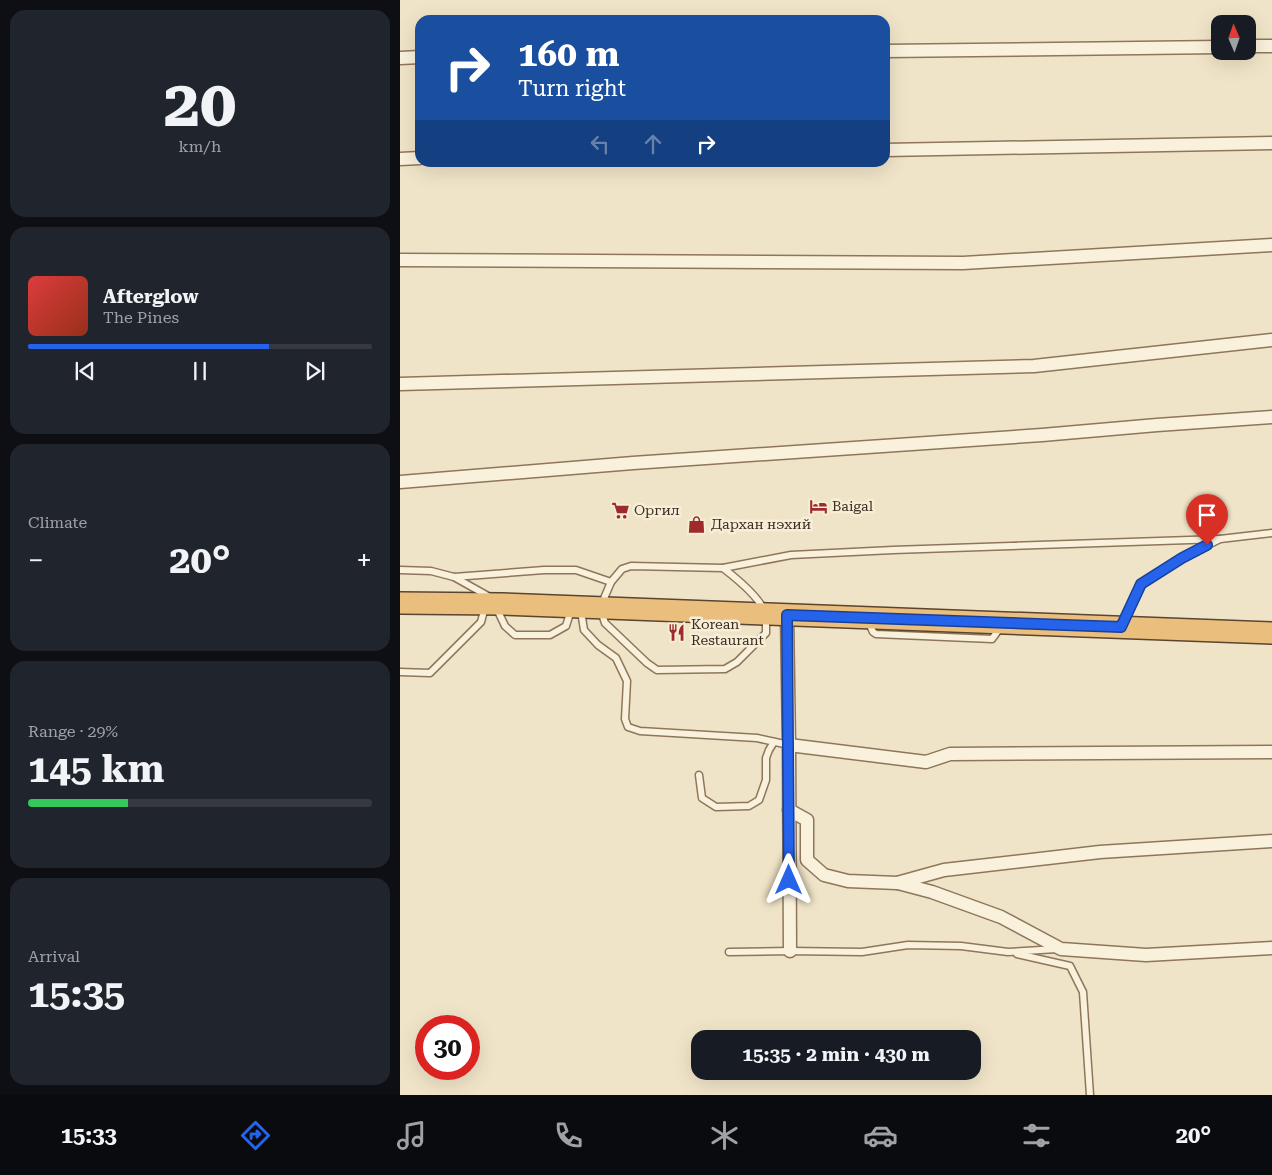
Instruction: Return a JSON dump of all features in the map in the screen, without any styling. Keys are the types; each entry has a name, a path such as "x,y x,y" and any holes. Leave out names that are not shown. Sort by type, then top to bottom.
{"highway":[{"path":"400,603 494,604 867,618 915,628 1003,623 1272,633"}],"street":[{"path":"1256,46 1272,46"},
{"path":"890,51 1211,47"},
{"path":"400,58 415,57"},
{"path":"890,150 1272,143"},
{"path":"400,159 415,158"},
{"path":"400,260 964,263 1272,246"},
{"path":"400,384 1034,366 1272,340"},
{"path":"400,482 633,463 1033,436 1272,417"},
{"path":"787,615 790,950"},
{"path":"789,745 926,762 950,754 1272,752"},
{"path":"789,810 807,820 807,860 824,875 848,881 896,883 932,892 1001,917 1062,949 1146,955 1272,948"},
{"path":"896,883 944,870 1100,852 1272,841"}],"lane":[{"path":"454,577 494,604 505,626 515,635 550,635 566,626 622,569 631,566 723,568 791,555 1220,538 1272,533"},
{"path":"1121,627 1141,584 1182,558 1220,538"},
{"path":"584,607 605,623 647,663 657,670 725,668 737,662 766,633 765,614 754,596 723,568"},
{"path":"400,570 431,571 454,577 544,570 576,570 611,582"},
{"path":"400,672 430,673 481,622 494,604"},
{"path":"584,607 584,630 598,645 616,658 627,682 625,719 628,727 640,731 757,738 789,745"},
{"path":"699,775 702,798 709,803 716,807 749,806 759,800 766,780 766,758 774,742"},
{"path":"729,952 790,950 862,952 908,945 961,946 1008,952 1070,966 1083,992 1090,1095"},
{"path":"1008,952 1062,949"}],"place":[{"name":"Baigal","path":"818,506"},
{"name":"Оргил","path":"620,510"},
{"name":"Дархан нэхий","path":"697,524"},
{"name":"Korean Restaurant","path":"677,632"}],"route":[{"path":"789,880 787,615 1121,627 1141,584 1182,558 1207,545"}]}
